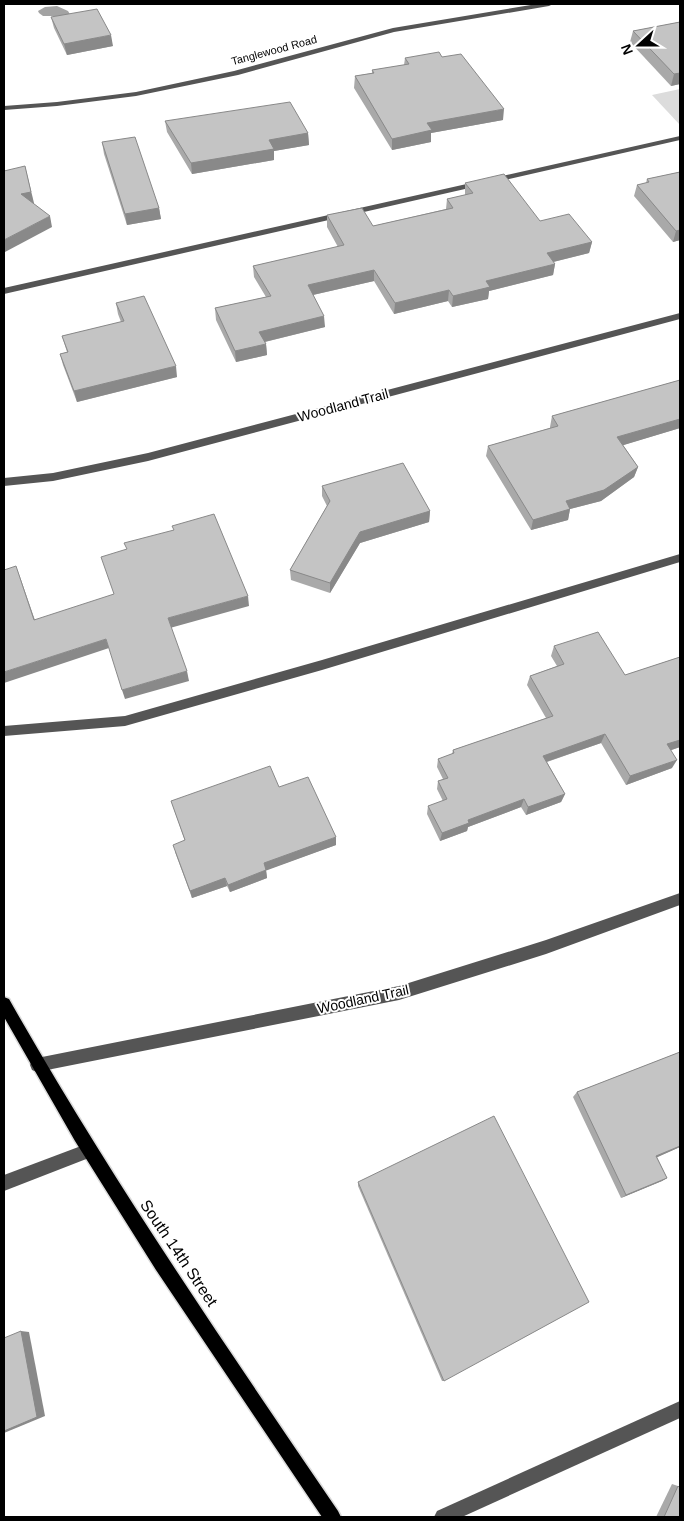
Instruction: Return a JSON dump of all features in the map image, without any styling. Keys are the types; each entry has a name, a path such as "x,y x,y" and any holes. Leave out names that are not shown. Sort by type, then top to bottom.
{"main road":[{"name":"South 14th Street","path":"4,1004 37,1065 89,1152 332,1517"}],"street":[{"name":"Tanglewood Road","path":"4,108 57,104 136,94 235,73 393,30 550,4"},
{"path":"4,291 680,138"},
{"name":"Woodland Trail","path":"4,482 53,477 148,457 680,316"},
{"path":"4,731 125,721 322,665 680,558"},
{"name":"Woodland Trail","path":"37,1065 399,993 546,947 680,899"},
{"path":"4,1183 89,1152"},
{"path":"443,1517 680,1408"}],"shaded area":[{"path":"57,6 68,11 71,16 43,16 38,11 45,7"},
{"path":"680,89 680,125 652,95"}],"building":[{"path":"97,9 111,35 64,44 51,17"},
{"path":"680,22 680,73 674,74 633,31"},
{"path":"439,52 442,57 461,54 504,109 427,123 432,130 392,139 355,76 374,73 372,70 409,64 405,58"},
{"path":"290,102 308,133 269,140 274,149 191,163 165,121"},
{"path":"135,137 159,208 125,214 102,142"},
{"path":"25,166 31,192 21,194 50,216 4,240 4,171"},
{"path":"680,172 680,230 676,231 637,185 649,182 647,179"},
{"path":"504,174 540,221 569,214 592,242 547,253 555,264 486,281 490,287 453,296 449,290 395,303 374,270 308,285 324,316 259,332 266,344 235,351 215,308 271,296 253,266 344,245 327,215 362,208 373,226 453,208 447,199 473,193 465,183"},
{"path":"144,296 176,366 74,391 60,354 68,352 62,336 124,321 116,303"},
{"path":"680,380 680,419 617,437 638,467 604,490 566,501 570,509 533,520 488,446 558,426 552,416"},
{"path":"403,463 430,511 360,532 330,583 290,570 330,501 322,486"},
{"path":"214,514 248,596 168,618 187,671 122,690 106,639 4,672 4,570 16,566 34,620 114,594 101,557 127,549 124,543 174,530 172,526"},
{"path":"598,632 625,675 680,657 680,740 667,744 677,760 630,776 605,734 543,756 565,794 528,807 524,799 468,820 469,823 442,833 428,806 447,799 438,781 448,778 438,759 454,753 453,750 553,716 530,676 564,664 554,646"},
{"path":"270,766 279,787 308,777 336,837 264,863 266,870 228,885 225,878 190,891 173,845 185,840 171,801"},
{"path":"680,1052 680,1146 656,1156 667,1178 626,1195 577,1092"},
{"path":"494,1116 589,1302 444,1381 358,1182"},
{"path":"21,1331 37,1417 4,1431 4,1338"},
{"path":"678,1486 680,1488 680,1517 664,1517"}]}
